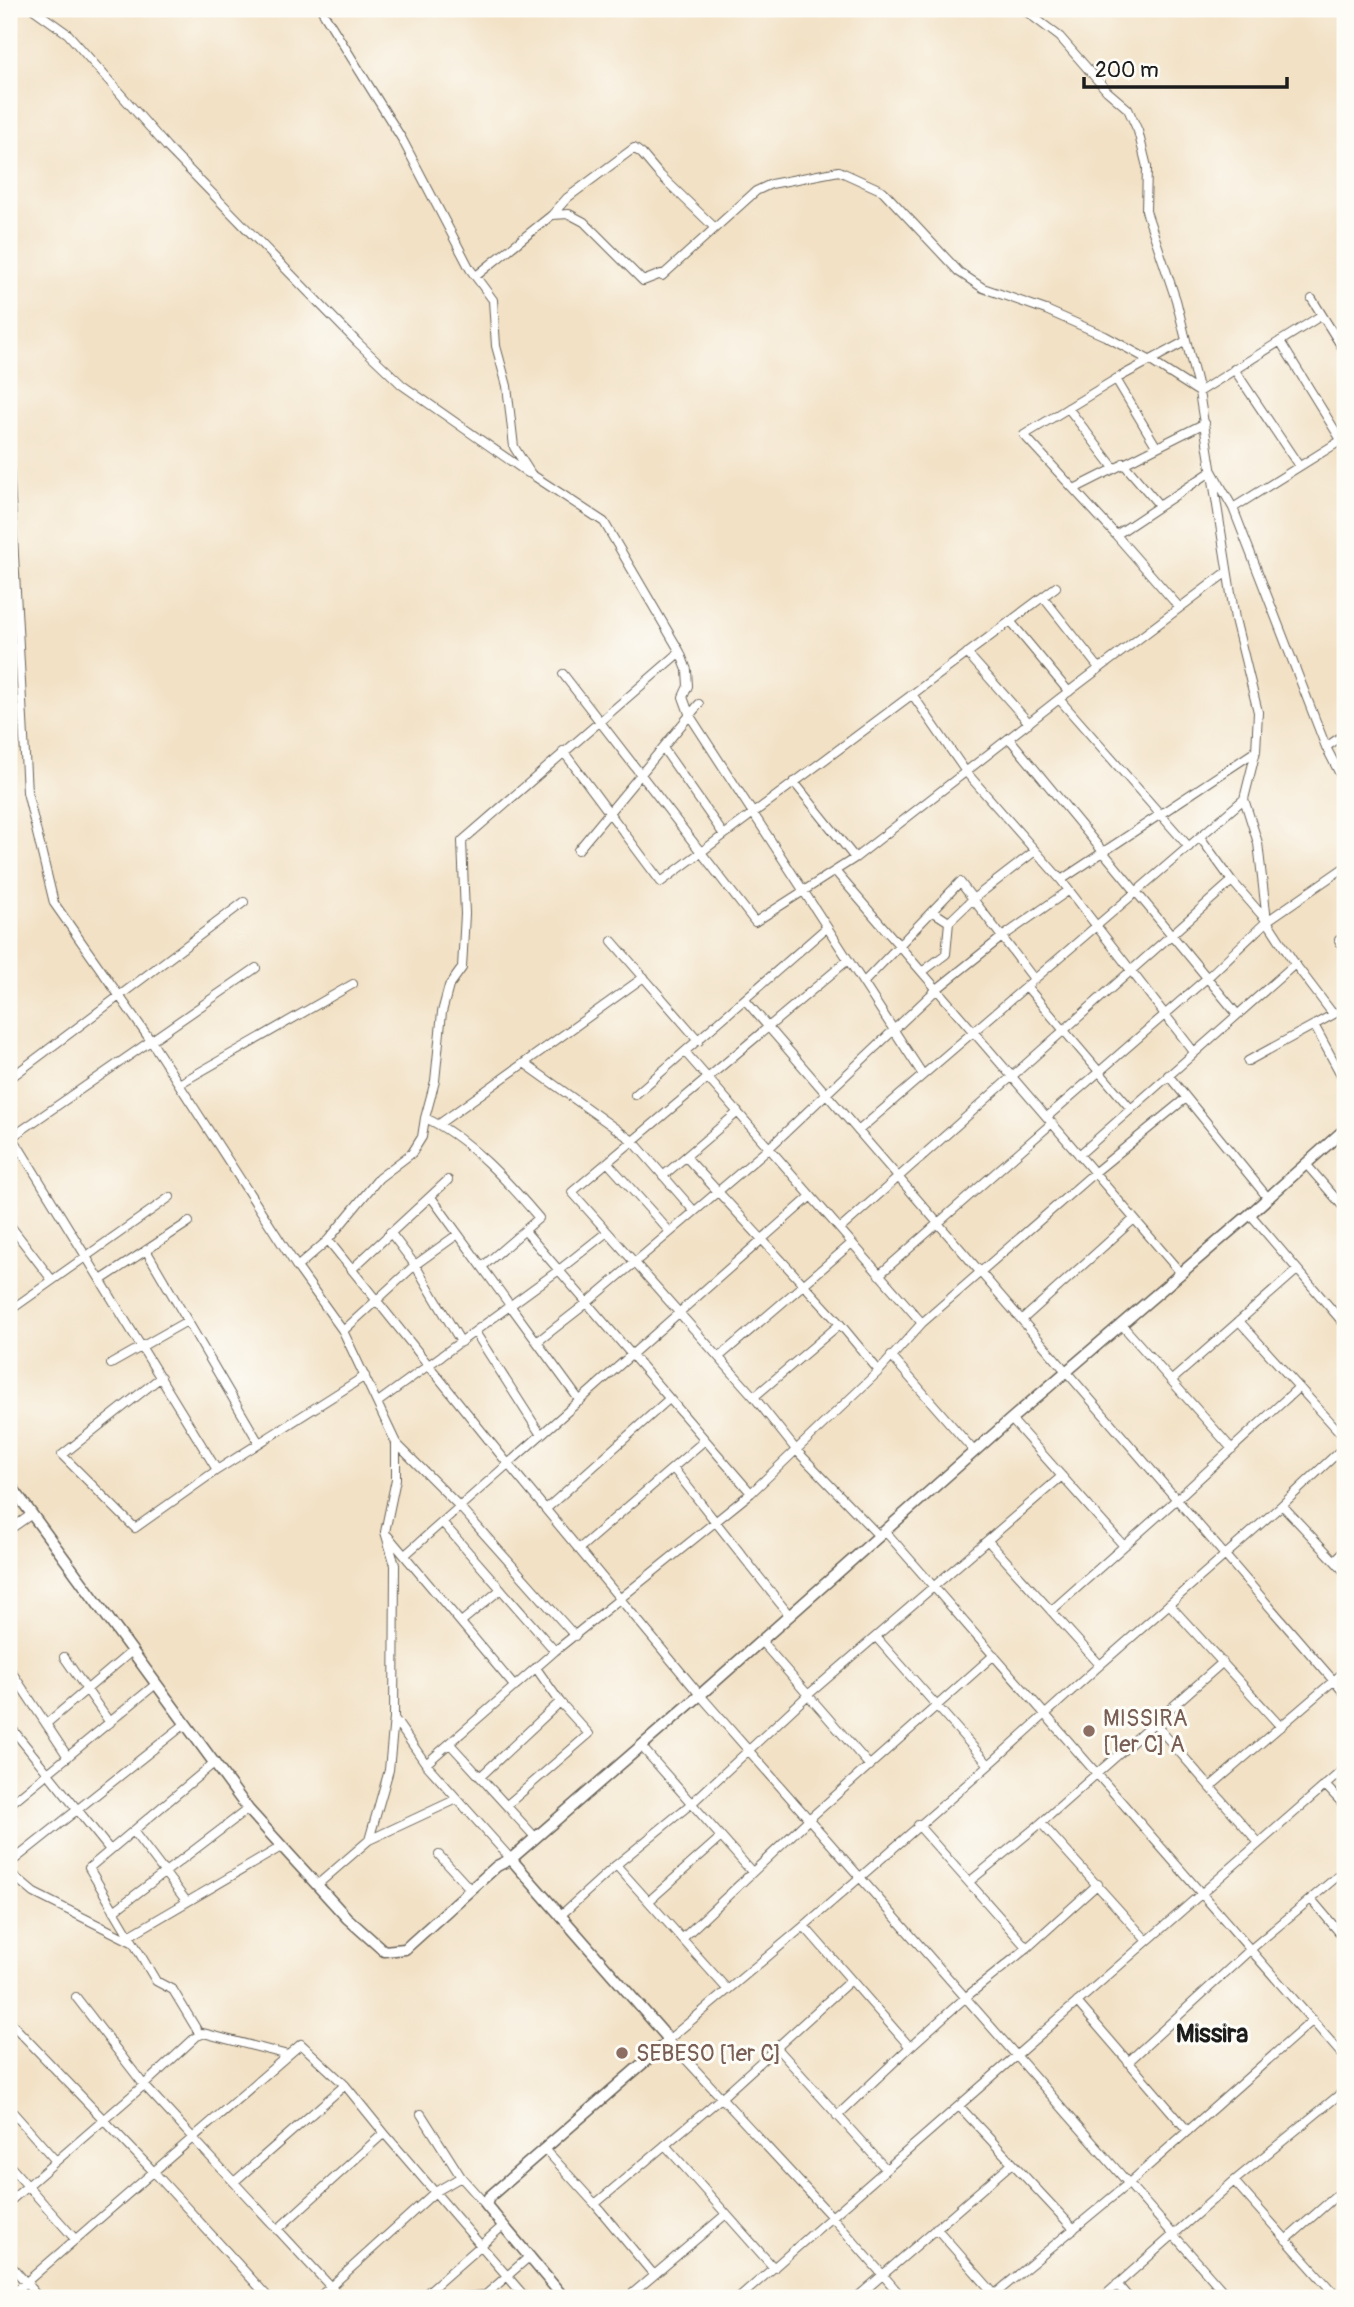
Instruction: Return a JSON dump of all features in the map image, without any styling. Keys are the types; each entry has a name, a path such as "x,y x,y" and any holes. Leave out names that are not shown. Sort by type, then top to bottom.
{"main road":[{"path":"9,1482 214,1763 281,1847 348,1918 384,1951 405,1949 497,1866 511,1859 700,1695 974,1451 1345,1129"},
{"path":"511,1859 668,2040 492,2194 486,2205 564,2298"}],"street":[{"path":"33,9 68,34 167,146 402,385 604,522 680,652 687,670 688,686 683,697 690,716 923,1075"},
{"path":"321,9 402,139 476,276 493,300 496,346 507,386 514,447 531,474"},
{"path":"1023,9 1060,37 1107,91 1128,109 1138,131 1147,167 1146,211 1176,300 1199,392 1235,618 1258,712 1256,751 1244,799 1258,843 1267,921"},
{"path":"476,276 552,215 567,198 634,148 642,153 658,173 714,228"},
{"path":"552,215 569,214 584,222 643,281 662,275 756,191 771,184 839,171 883,191 959,272 983,288 1046,310 1105,336 1199,392"},
{"path":"1312,299 1345,352"},
{"path":"1199,392 1322,315"},
{"path":"1179,607 1024,435 1116,379 1186,341"},
{"path":"1233,508 1343,439 1280,341"},
{"path":"1234,369 1299,466"},
{"path":"1116,379 1156,446"},
{"path":"1068,408 1114,468"},
{"path":"1074,489 1205,423"},
{"path":"1123,463 1159,505"},
{"path":"9,464 13,629 27,792 54,903 151,1041 297,1267 343,1331 396,1443 460,1507 575,1636"},
{"path":"1116,535 1212,471"},
{"path":"1212,471 1233,508 1325,747 1344,780"},
{"path":"563,674 755,922 855,858 1227,572"},
{"path":"564,751 661,881 1056,587"},
{"path":"1043,597 1099,668"},
{"path":"1010,621 1069,692"},
{"path":"297,1267 328,1240 379,1178 412,1153 422,1137 435,1081 442,1012 449,986 462,968 465,915 462,841 680,652"},
{"path":"967,653 1029,723"},
{"path":"912,694 966,772 1061,880 1195,1052"},
{"path":"1059,699 1189,847"},
{"path":"578,850 699,704"},
{"path":"1325,747 1345,734"},
{"path":"1009,738 1237,1014"},
{"path":"663,748 724,835"},
{"path":"1061,880 1256,751"},
{"path":"794,782 855,858"},
{"path":"858,1130 1244,799"},
{"path":"1200,837 1232,881 1267,921 1333,1014"},
{"path":"922,972 946,954 949,922 973,899 1035,851"},
{"path":"879,1275 1099,1071 1207,978 1267,921 1345,867"},
{"path":"835,871 1180,1272"},
{"path":"840,1230 1232,881"},
{"path":"864,982 960,882 1034,979"},
{"path":"537,1342 587,1303 769,1148 937,989 1002,937 1068,891"},
{"path":"9,1079 244,902"},
{"path":"932,911 949,922"},
{"path":"635,1095 826,928"},
{"path":"1339,940 1345,951"},
{"path":"612,941 699,1041"},
{"path":"848,960 572,1192 754,1397 797,1451 934,1586 1345,2058"},
{"path":"1079,1155 1295,964"},
{"path":"216,1470 142,1346 10,1138 256,968"},
{"path":"439,1124 644,978"},
{"path":"179,1084 353,984"},
{"path":"1027,986 1131,1109"},
{"path":"746,1000 1345,1694"},
{"path":"1248,1060 1345,1008"},
{"path":"1314,1025 1342,1066 1345,1082"},
{"path":"685,1052 922,1323"},
{"path":"524,1063 633,1141 694,1211"},
{"path":"1168,1075 1268,1198"},
{"path":"426,1764 555,1651 751,1493 879,1371 922,1323 1094,1172 1186,1098"},
{"path":"663,1176 738,1112"},
{"path":"425,1118 439,1124 504,1177 539,1218 482,1267"},
{"path":"686,1157 840,1324 879,1371"},
{"path":"608,1163 670,1232"},
{"path":"1306,1164 1345,1209"},
{"path":"352,1269 448,1180"},
{"path":"405,1556 811,1196"},
{"path":"9,1311 170,1197"},
{"path":"431,1197 580,1401"},
{"path":"1250,1214 1345,1325"},
{"path":"1021,1320 1134,1219"},
{"path":"101,1280 189,1222"},
{"path":"9,1224 52,1280"},
{"path":"525,1231 751,1493"},
{"path":"390,1232 415,1265 461,1342"},
{"path":"378,1402 607,1232"},
{"path":"343,1331 415,1265 458,1234"},
{"path":"328,1240 700,1695 1230,2298"},
{"path":"719,1357 852,1244"},
{"path":"146,1250 259,1443"},
{"path":"1172,1380 1297,1270"},
{"path":"111,1364 187,1321"},
{"path":"1239,1321 1345,1438"},
{"path":"754,1397 840,1324"},
{"path":"1121,1324 1232,1449"},
{"path":"475,1332 541,1435"},
{"path":"891,1356 974,1451"},
{"path":"161,1377 62,1455 135,1528 216,1470 365,1376"},
{"path":"1051,1611 1299,1387"},
{"path":"546,1509 669,1399"},
{"path":"1011,1419 1124,1546"},
{"path":"580,1548 705,1440"},
{"path":"369,1840 389,1770 394,1718 395,1565 385,1532 396,1479 396,1443"},
{"path":"903,2298 668,2040 989,1765 1345,1446"},
{"path":"673,1468 790,1616"},
{"path":"561,1915 616,1865 692,1803 809,1694 1062,1476"},
{"path":"1282,1504 1345,1572"},
{"path":"9,1530 32,1514"},
{"path":"442,1522 555,1651"},
{"path":"385,1532 515,1687"},
{"path":"988,1541 1100,1665"},
{"path":"1335,1560 1345,1550"},
{"path":"461,1622 501,1589"},
{"path":"1169,1604 1281,1727"},
{"path":"876,1637 989,1765"},
{"path":"761,1641 870,1766"},
{"path":"46,1724 132,1651"},
{"path":"683,1938 809,1819 994,1655"},
{"path":"64,1657 110,1723"},
{"path":"969,1882 1098,1774 1223,1662"},
{"path":"9,1668 68,1757"},
{"path":"507,1805 589,1734 560,1702 536,1668"},
{"path":"1211,1786 1345,1671"},
{"path":"9,1805 156,1684"},
{"path":"480,1777 560,1702"},
{"path":"394,1718 426,1764 511,1859"},
{"path":"9,1864 185,1724"},
{"path":"1155,1724 1259,1843"},
{"path":"9,1725 110,1850"},
{"path":"450,1744 535,1837"},
{"path":"641,1746 751,1872"},
{"path":"200,2035 173,1990 156,1981 89,1868 214,1763"},
{"path":"738,2298 1345,1768"},
{"path":"1325,1785 1345,1806"},
{"path":"317,1885 369,1840 457,1799"},
{"path":"114,1911 248,1808"},
{"path":"1041,1823 1147,1941"},
{"path":"918,1825 1027,1948"},
{"path":"133,1831 187,1902"},
{"path":"649,1901 721,1837"},
{"path":"130,1939 281,1847"},
{"path":"439,1855 471,1890"},
{"path":"616,1865 727,1989"},
{"path":"1128,2062 1251,1949 1345,1870"},
{"path":"9,1872 34,1893 130,1939"},
{"path":"837,2116 966,1997 1027,1948 1098,1884"},
{"path":"1311,1899 1345,1939"},
{"path":"804,1926 910,2047"},
{"path":"595,2204 720,2098 851,1980"},
{"path":"76,1997 144,2085 341,2298"},
{"path":"1077,2002 1188,2131"},
{"path":"936,2228 997,2296 1314,2020"},
{"path":"9,2021 153,2171 269,2298"},
{"path":"9,2202 203,2033 288,2055"},
{"path":"9,2297 300,2044 345,2085 526,2298"},
{"path":"776,2048 886,2169"},
{"path":"234,2182 345,2085"},
{"path":"1102,2298 1234,2181 1345,2090"},
{"path":"959,2106 1074,2229"},
{"path":"9,2108 56,2161"},
{"path":"421,2114 461,2177 486,2205"},
{"path":"277,2230 384,2133"},
{"path":"665,2145 725,2216 774,2268"},
{"path":"545,2149 654,2275"},
{"path":"856,2298 1012,2163"},
{"path":"9,2165 75,2239"},
{"path":"318,2298 435,2192 461,2177"},
{"path":"1234,2181 1338,2298"},
{"path":"1286,2241 1345,2188"},
{"path":"626,2298 725,2216"},
{"path":"422,2298 504,2225"},
{"path":"447,2298 484,2296 530,2256"},
{"path":"9,2263 39,2298"},
{"path":"1117,2284 1129,2298"}],"place":[{"name":"MISSIRA [1er C] A","path":"1089,1731"},
{"name":"SEBESO [1er C]","path":"622,2053"}],"district":[{"name":"Missira","path":"1212,2033"}]}
